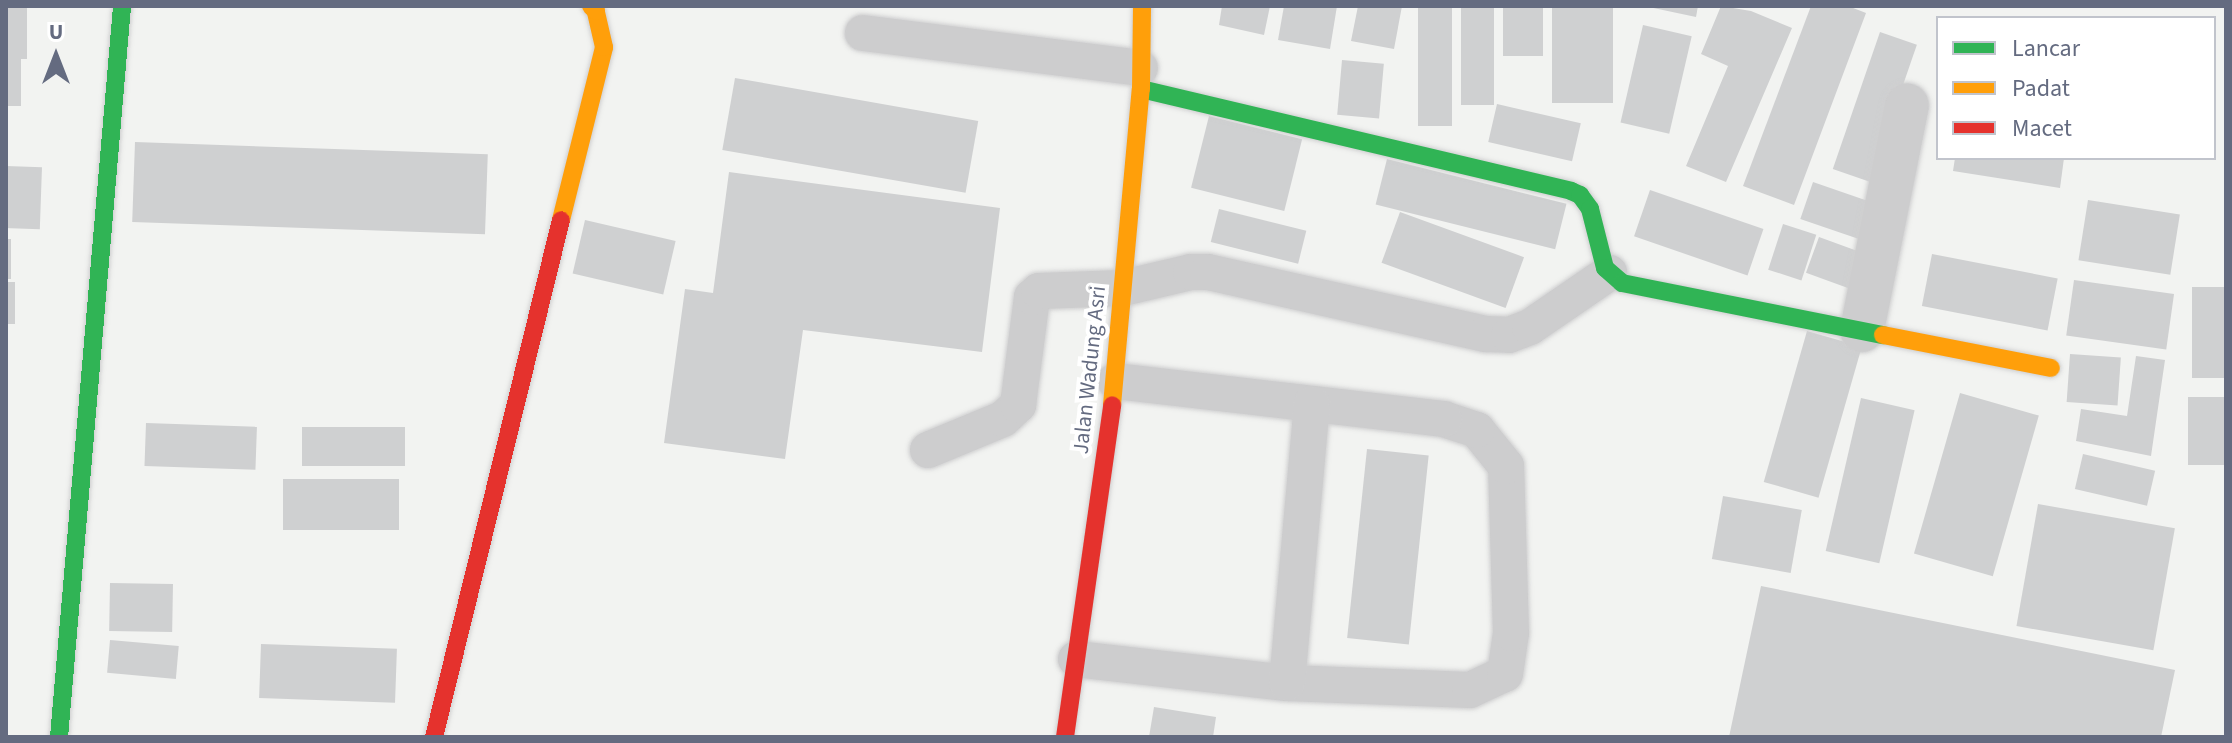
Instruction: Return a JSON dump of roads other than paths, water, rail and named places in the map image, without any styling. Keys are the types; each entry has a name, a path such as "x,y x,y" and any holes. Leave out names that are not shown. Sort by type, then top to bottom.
{"street":[{"path":"59,737 122,6"},
{"path":"434,737 604,47 596,11 591,6"},
{"name":"Jalan Wadung Asri","path":"1065,737 1115,381 1140,79 1142,6"},
{"path":"1140,79 1571,191 1580,195 1590,209 1600,256 1609,273 1622,283 2051,368"},
{"path":"1862,330 1907,105"}],"lane":[{"path":"863,33 1140,79"},
{"path":"928,450 1003,419 1018,405 1035,293 1123,288 1191,272 1208,272 1486,334 1509,335 1530,327 1609,273"},
{"path":"1076,659 1287,683 1470,690 1505,674 1511,633 1506,466 1477,430 1444,419 1115,381"},
{"path":"1287,683 1312,404"}]}
